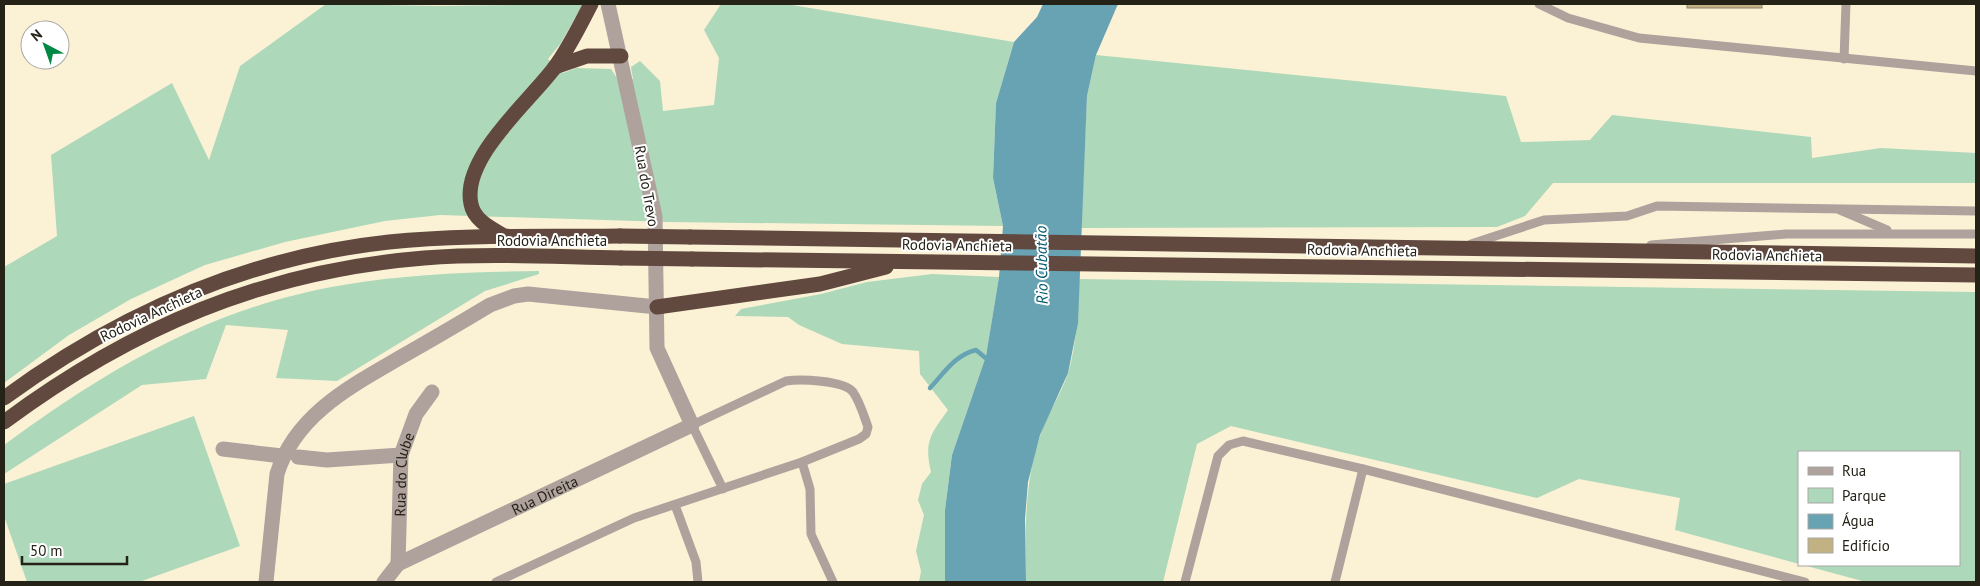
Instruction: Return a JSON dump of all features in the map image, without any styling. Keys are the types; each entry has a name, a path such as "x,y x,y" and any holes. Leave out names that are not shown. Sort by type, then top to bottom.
{"highway":[{"path":"506,237 480,220 474,213 470,196 474,172 488,147 555,67 591,4"},
{"path":"555,67 586,56 621,56"},
{"name":"Rodovia Anchieta","path":"4,398 60,359 116,327 174,299 235,276 297,258 361,246 410,240 620,236 1976,256"},
{"name":"Rodovia Anchieta","path":"4,422 64,379 126,343 212,305 271,286 348,268 425,258 620,258 1976,275"},
{"path":"657,307 820,284 907,262"}],"street":[{"name":"Rua do Trevo","path":"608,4 655,216 657,348 692,425"},
{"path":"266,582 277,474 282,456 299,432 335,397 502,300 528,294 543,294 657,307"},
{"name":"Rua do Clube","path":"398,564 401,455 416,414 432,392"},
{"name":"Rua Direita","path":"398,564 692,425"},
{"path":"222,448 282,456"},
{"path":"298,457 327,460 401,455"},
{"path":"384,582 398,564"}],"lane":[{"path":"1539,4 1568,18 1639,38 1976,71"},
{"path":"1844,59 1846,4"},
{"path":"1463,247 1544,220 1627,216 1657,206 1830,207 1976,211"},
{"path":"1830,207 1892,232"},
{"path":"1594,250 1786,234 1892,232 1976,234"},
{"path":"496,582 620,524 675,505 723,489 802,462 859,439 866,434 868,427 852,390 845,386 799,379 786,381 692,425 723,489"},
{"path":"1184,582 1218,456 1229,445 1243,441 1362,469 1805,582"},
{"path":"802,462 810,488 811,534 833,582"},
{"path":"1335,582 1362,469"},
{"path":"675,505 696,562 698,582"}],"green space":[{"path":"326,4 439,6 583,4 561,43 548,59 563,73 576,68 611,69 619,81 633,79 631,67 640,61 660,81 663,111 714,105 719,58 704,30 721,4 786,4 1014,42 996,103 993,178 1003,226 668,222 440,215 385,221 285,242 205,265 131,299 69,335 4,383 4,267 57,236 51,155 172,83 209,160 240,66"},
{"path":"1096,55 1506,96 1521,142 1590,140 1612,115 1811,137 1812,158 1881,148 1976,153 1976,183 1553,183 1525,216 1497,227 1081,228 1087,96"},
{"path":"539,271 539,274 485,291 337,381 276,378 288,330 226,325 206,379 142,385 4,474 4,445 43,417 123,366 164,344 250,308 295,295 367,281 466,273"},
{"path":"932,274 999,277 986,356 952,455 945,510 945,582 919,582 921,571 916,551 924,515 918,500 922,484 931,472 928,453 930,439 948,410 920,374 919,351 842,344 799,325 788,317 735,316 741,309 821,294 867,282"},
{"path":"1079,279 1976,292 1976,582 1866,582 1807,566 1960,566 1960,451 1798,451 1798,564 1675,530 1680,498 1579,479 1537,498 1231,426 1197,444 1163,582 1026,582 1026,527 1031,472 1043,428 1068,373 1073,350"},
{"path":"194,416 240,546 139,582 27,582 4,516 4,484"}],"water":[{"name":"Rio Cubatão","path":"1043,4 1118,4 1096,55 1087,96 1078,323 1068,373 1040,435 1028,482 1025,519 1026,582 945,582 945,510 952,455 986,356 999,277 1003,226 993,178 996,103 1014,42 1037,17"}],"building":[{"path":"1687,4 1762,4 1762,8 1687,8"}],"waterway":[{"path":"930,388 950,365 969,352 976,350 988,360"}]}
